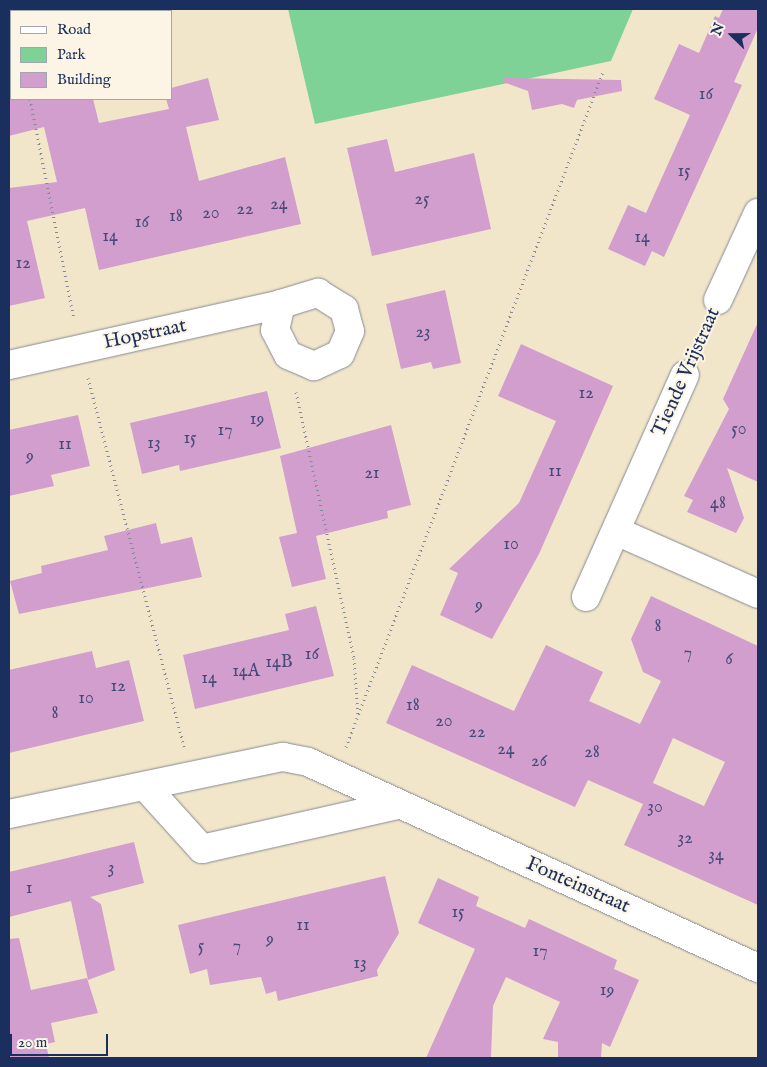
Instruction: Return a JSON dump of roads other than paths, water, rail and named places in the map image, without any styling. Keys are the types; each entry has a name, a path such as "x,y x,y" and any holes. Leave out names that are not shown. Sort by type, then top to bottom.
{"street":[{"name":"Tiende Vrijstraat","path":"718,300 758,213"},
{"path":"318,293 335,300 349,321 347,344 326,364 301,364 288,355 276,339 281,304 318,293"},
{"name":"Hopstraat","path":"9,365 281,304"},
{"name":"Tiende Vrijstraat","path":"586,598 685,375"},
{"path":"616,531 758,594"},
{"name":"Fonteinstraat","path":"9,814 283,757 334,774 397,805 758,968"},
{"path":"145,786 202,850 397,805"}]}
